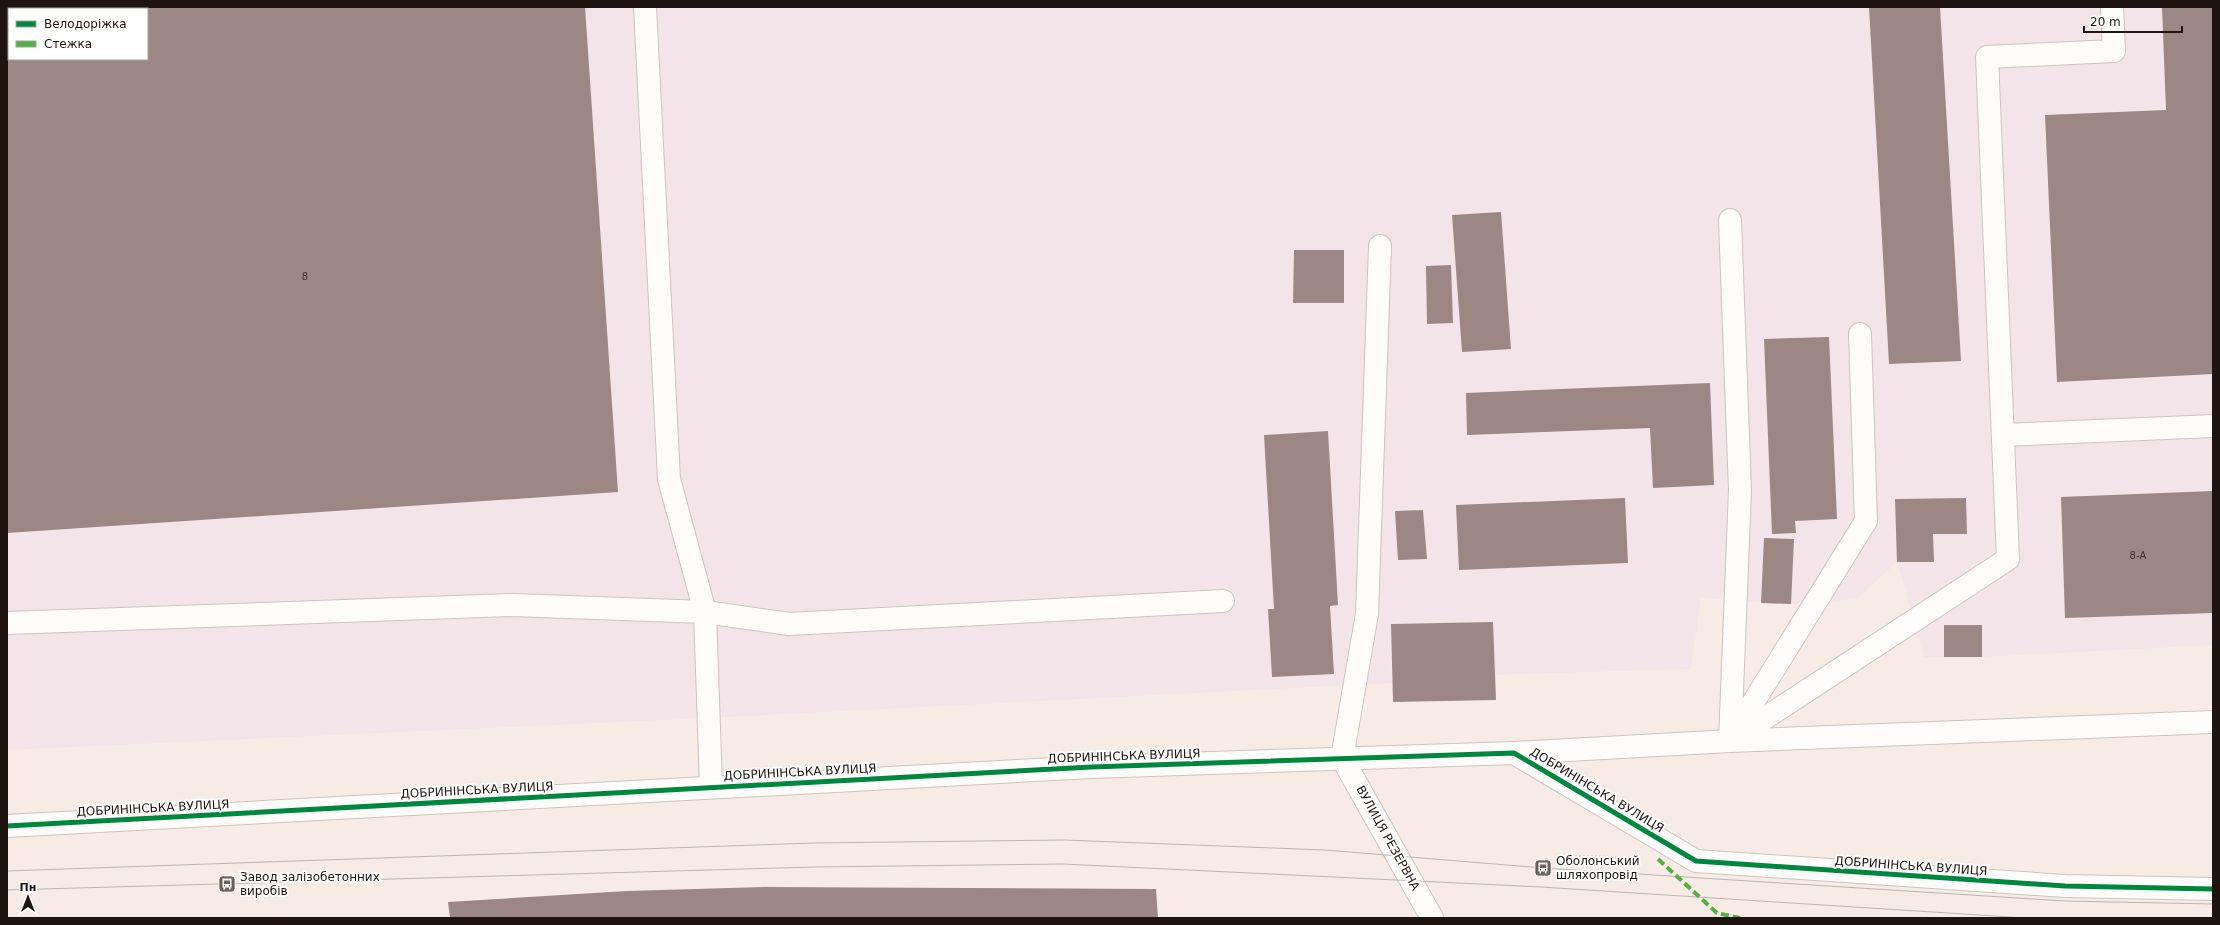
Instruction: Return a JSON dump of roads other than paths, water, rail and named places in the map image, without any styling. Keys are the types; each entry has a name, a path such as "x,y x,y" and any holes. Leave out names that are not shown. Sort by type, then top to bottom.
{"street":[{"path":"645,7 669,479 705,612 711,786"},
{"path":"1730,741 2008,559 1987,57 2114,50 2112,7"},
{"path":"1730,220 1740,490 1730,741"},
{"path":"1342,758 1367,614 1380,246"},
{"path":"1730,741 1866,521 1860,334"},
{"path":"2002,436 2213,426"},
{"path":"7,623 513,605 705,612 789,624 1222,601"},
{"path":"1514,753 1730,741 2213,722"},
{"name":"ДОБРИНІНСЬКА ВУЛИЦЯ","path":"7,826 711,786 1091,767 1514,753 1696,861 2065,886 2213,889"},
{"name":"ВУЛИЦЯ РЕЗЕРВНА","path":"1342,758 1432,918"}],"tram line":[{"path":"7,871 814,843 1064,840 1325,850 1543,868 2065,901 2213,904"},
{"path":"7,890 814,867 1063,864 1541,887 2026,918"}],"place":[{"name":"Оболонський шляхопровід","path":"1543,868"},
{"name":"Завод залізобетонних виробів","path":"227,884"}]}
